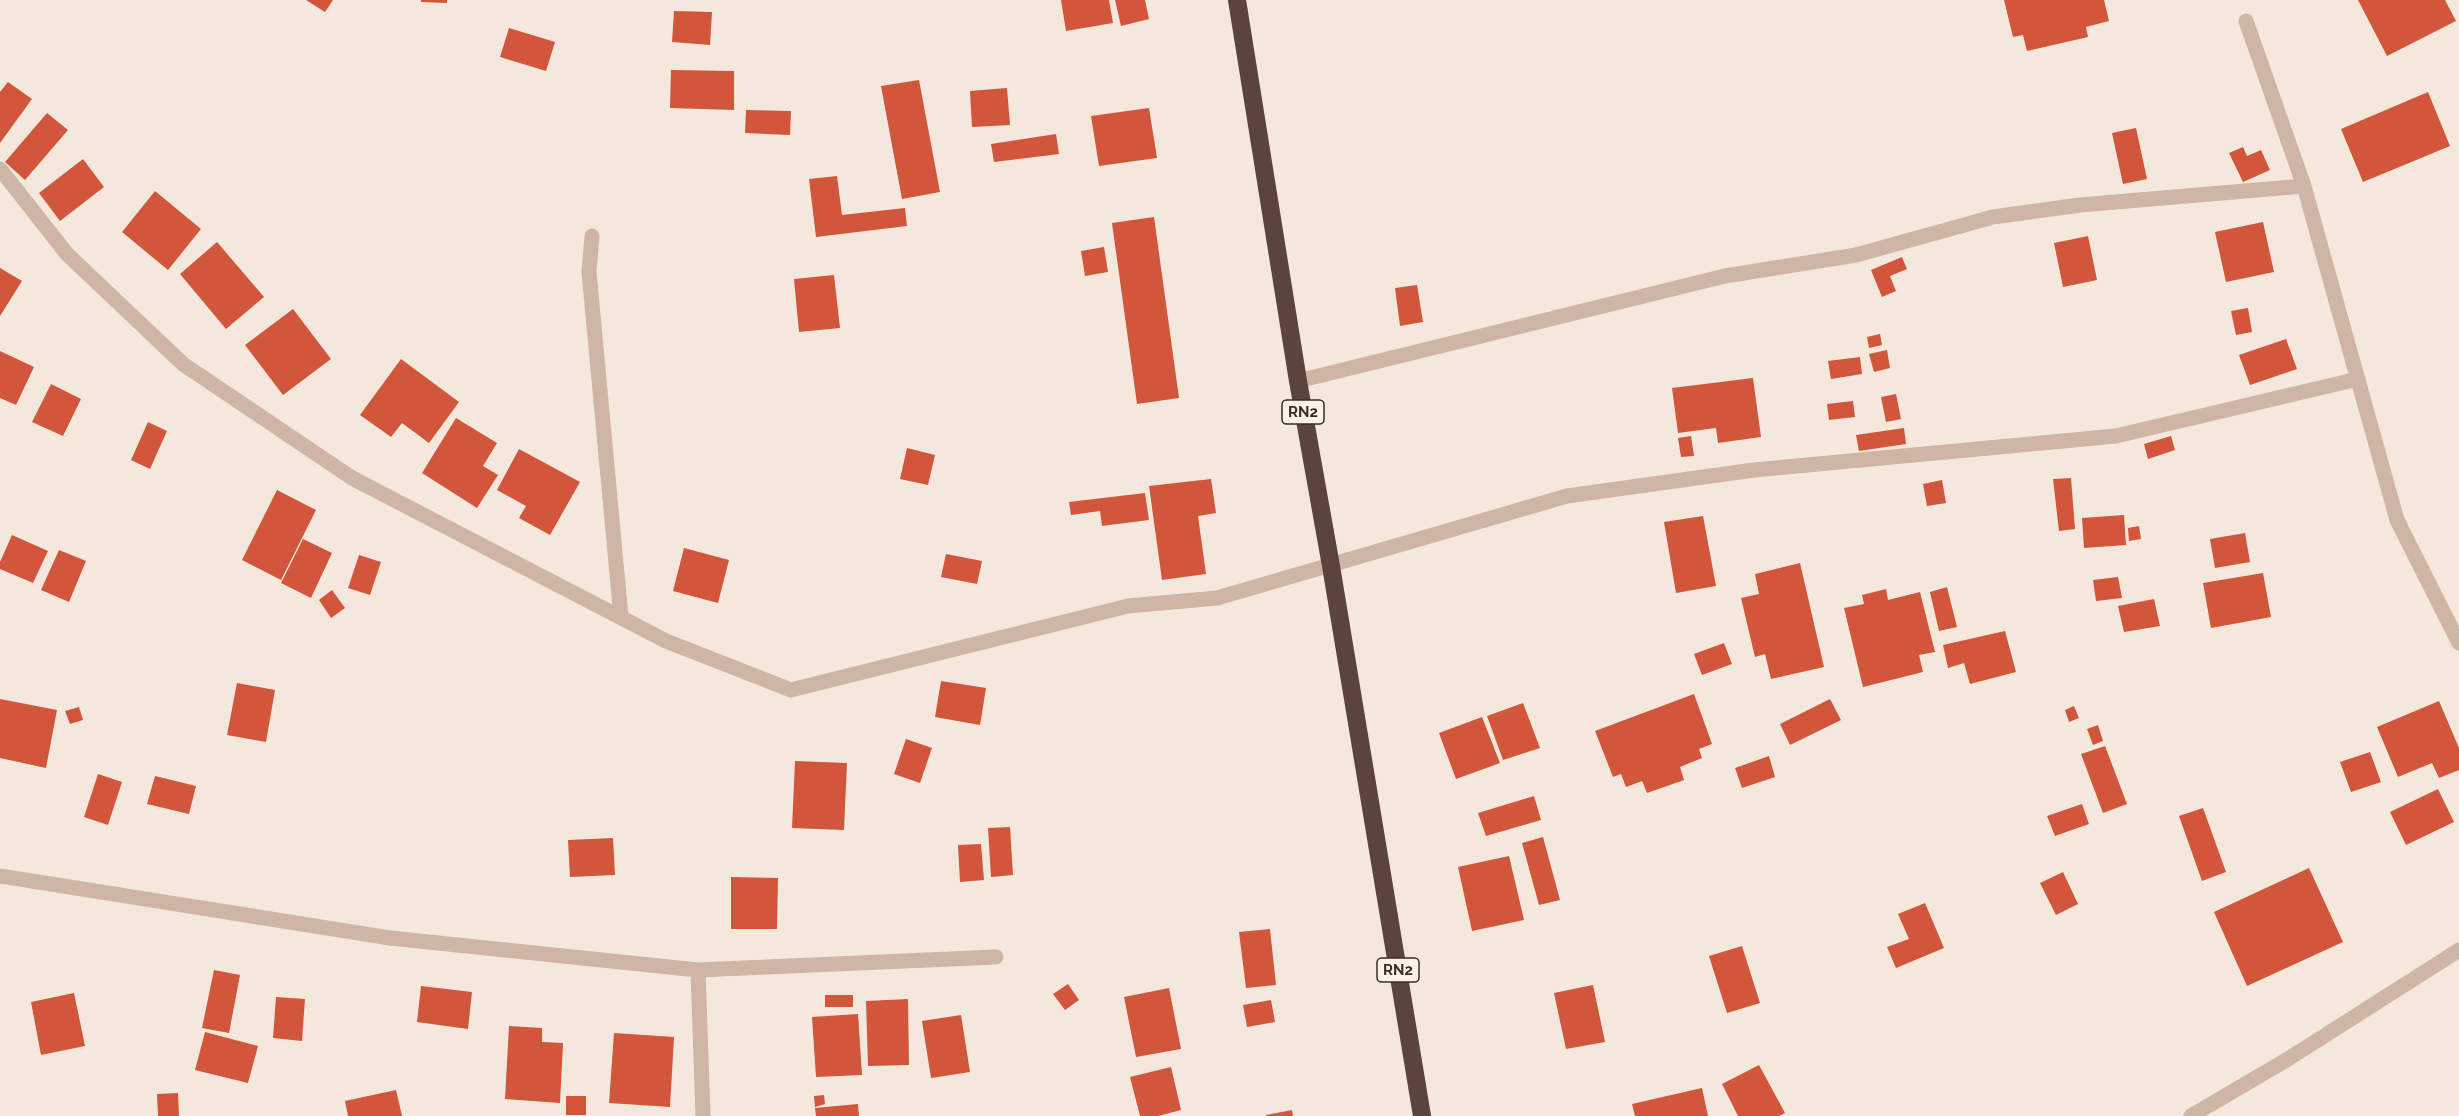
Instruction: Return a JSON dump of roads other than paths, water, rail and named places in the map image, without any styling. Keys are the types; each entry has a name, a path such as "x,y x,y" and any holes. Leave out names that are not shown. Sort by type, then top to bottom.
{"highway":[{"name":"RN2","path":"1237,0 1298,381 1422,1116"}],"street":[{"path":"2246,21 2304,186 2397,520 2459,643"},
{"path":"0,169 67,254 183,364 352,478 666,640 791,690 1128,606 1217,598 1567,496 1754,470 2116,436 2358,379"},
{"path":"1298,381 1725,276 1857,255 1993,217 2080,205 2304,186"},
{"path":"592,236 589,272 621,617"},
{"path":"0,876 390,938 699,970 996,957"},
{"path":"2191,1116 2288,1059 2459,950"},
{"path":"699,970 703,1116"}]}
